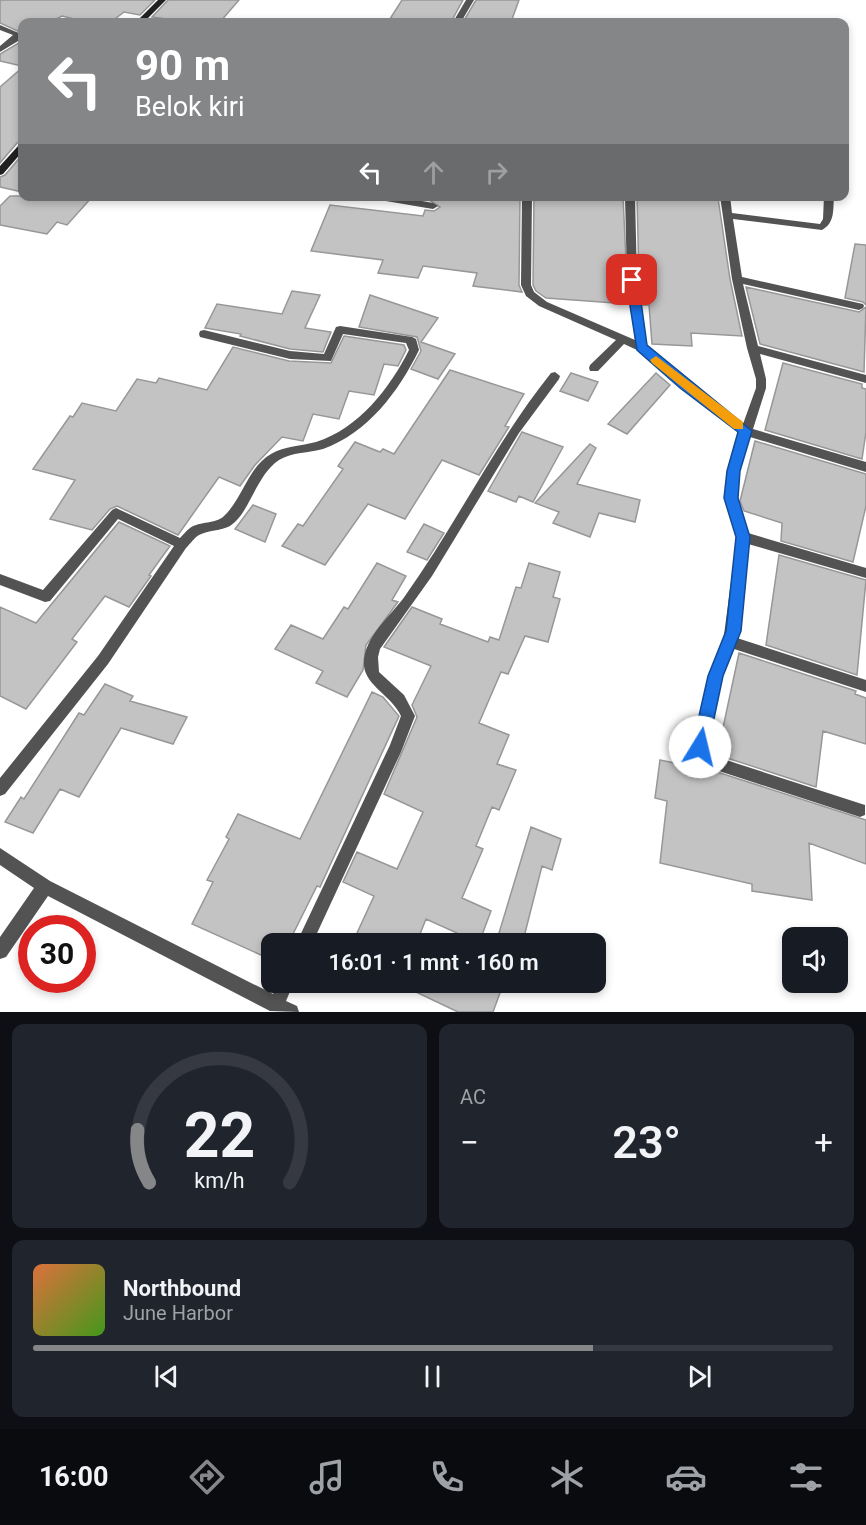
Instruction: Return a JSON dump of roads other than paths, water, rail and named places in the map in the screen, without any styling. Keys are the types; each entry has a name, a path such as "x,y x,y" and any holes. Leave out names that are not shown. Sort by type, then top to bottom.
{"street":[{"path":"144,18 162,0"},
{"path":"459,18 470,0"},
{"path":"0,27 17,34 15,39 0,50"},
{"path":"0,172 18,152"},
{"path":"404,201 433,206"},
{"path":"527,201 526,285 530,294 543,304 641,347 685,385 745,431 866,467"},
{"path":"630,201 632,280 641,347"},
{"path":"726,201 737,279 761,387 733,471 731,498 743,537 730,642 716,676 700,747 719,764 860,810"},
{"path":"727,215 822,226 828,220 829,201"},
{"path":"737,279 859,306"},
{"path":"0,789 103,660 182,544 195,531 226,522 263,467 274,457 337,440 364,420 408,364 414,350 412,342 408,340 340,330 327,358 290,355 204,334"},
{"path":"594,368 623,339"},
{"path":"752,348 866,379"},
{"path":"309,933 396,747 408,716 399,700 380,683 370,667 372,651 451,536 520,418 555,376"},
{"path":"0,579 45,597 116,513 182,544"},
{"path":"743,537 866,573"},
{"path":"730,642 866,686"},
{"path":"0,856 45,886 283,1008 285,993"},
{"path":"0,951 45,886"}]}
